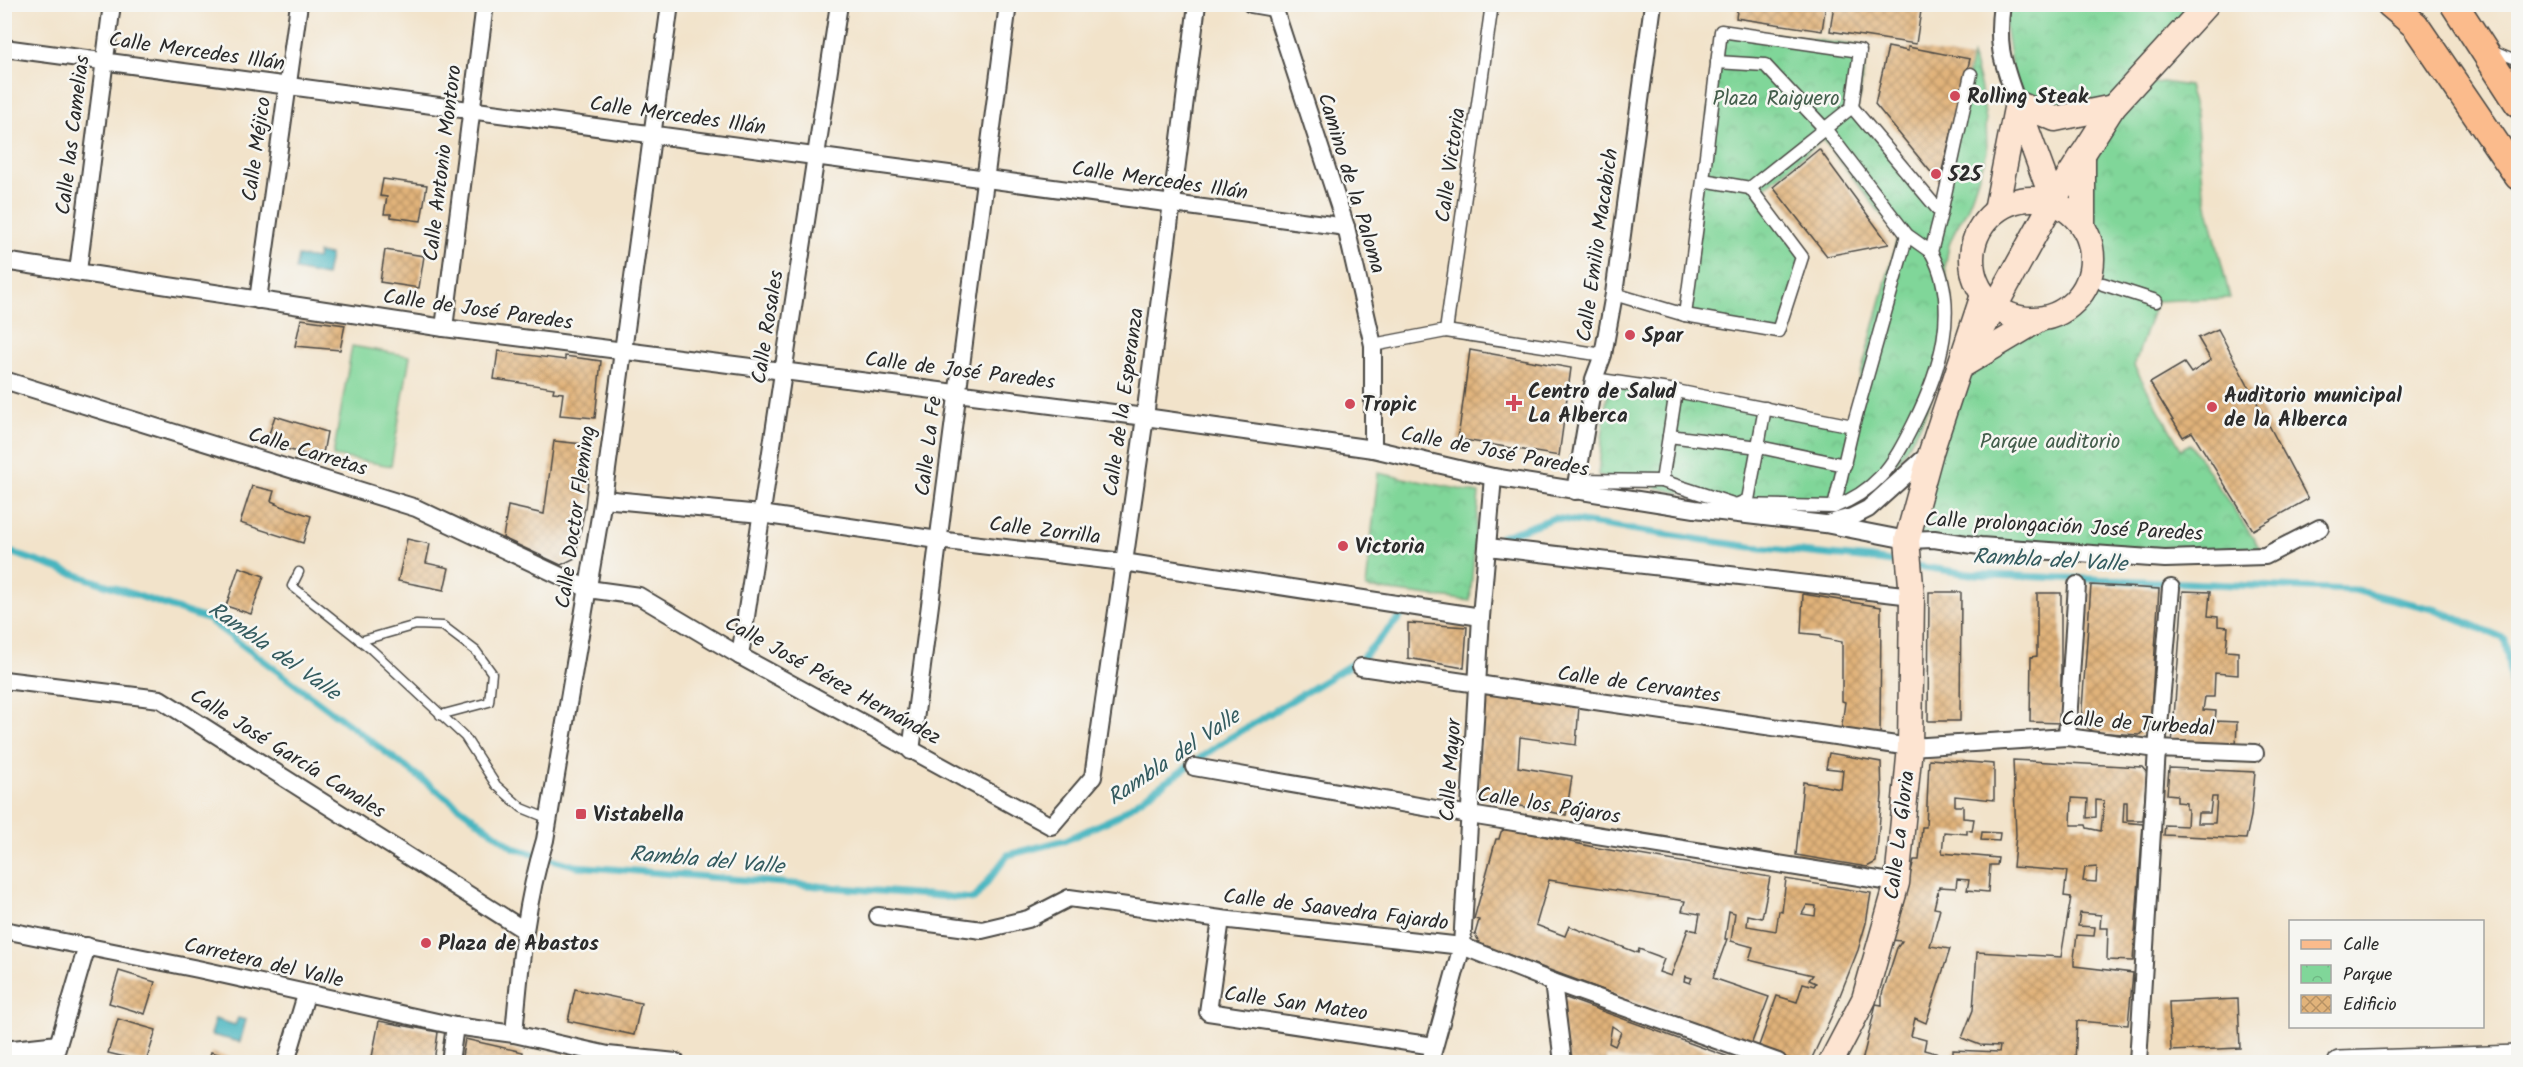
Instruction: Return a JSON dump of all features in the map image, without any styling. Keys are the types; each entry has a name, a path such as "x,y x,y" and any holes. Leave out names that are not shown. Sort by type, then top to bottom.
{"main road":[{"path":"2390,4 2415,25 2518,176"},
{"path":"2454,4 2518,103"},
{"path":"1907,540 1931,452 1960,367 1989,302 2113,107 2211,6"},
{"path":"2017,103 2055,119 2113,107"},
{"path":"2017,103 2053,201"},
{"path":"1996,210 2017,103"},
{"path":"1960,367 2040,319 2060,312 2077,300 2085,287 2092,267 2091,246 2084,227 2083,153"},
{"path":"2040,319 2019,318 1989,302 1974,276 1971,255 1976,234 1996,210 2015,200 2036,198 2053,201 2069,211 2084,227"},
{"name":"Calle La Gloria","path":"1831,1062 1864,999 1897,883 1910,747 1912,596 1907,540"}],"street":[{"name":"Calle las Camelias","path":"78,271 112,4"},
{"name":"Calle Méjico","path":"258,300 299,4"},
{"name":"Calle Antonio Montoro","path":"444,328 485,4"},
{"name":"Calle Doctor Fleming","path":"514,1034 524,930 532,879 545,840 549,819 603,499 621,350 670,4"},
{"name":"Calle Rosales","path":"740,656 839,4"},
{"name":"Calle La Fe","path":"911,751 1008,4"},
{"name":"Calle de la Esperanza","path":"1052,826 1093,777 1145,417 1197,4"},
{"path":"1251,4 1273,6"},
{"name":"Calle Victoria","path":"1446,332 1492,4"},
{"name":"Calle Emilio Macabich","path":"1577,485 1594,379 1603,355 1614,294 1653,4"},
{"path":"2002,4 1998,36 2000,53 2017,103"},
{"name":"Camino de la Paloma","path":"1273,6 1346,227 1373,345 1373,449"},
{"path":"1685,315 1721,31 1860,51 1852,107 1826,130 1750,188"},
{"name":"Calle Mercedes Illán","path":"4,48 1346,227"},
{"path":"1577,485 1662,481 1736,505 1834,507 1856,498 1882,476 1906,439 1930,390 1946,330 1938,266 1930,252 1907,235 1826,130 1765,65 1717,62"},
{"path":"1930,252 1941,213 1971,74"},
{"path":"1852,107 1941,213"},
{"path":"1614,294 1685,315 1779,331 1802,257 1750,188 1702,180"},
{"path":"1834,507 1852,426 1907,235"},
{"name":"Calle de José Paredes","path":"4,261 444,328 1145,417 1373,449 1494,477 1577,485 1695,509 1825,524 1907,540"},
{"path":"2103,284 2156,301"},
{"path":"1373,345 1446,332 1603,355"},
{"path":"1594,379 1676,391 1852,426"},
{"name":"Calle Carretas","path":"4,380 416,508 588,589"},
{"path":"1662,481 1676,391"},
{"path":"1736,505 1748,500 1765,408"},
{"path":"1669,436 1759,447 1845,465"},
{"path":"1825,524 1852,517 1868,509 1931,452"},
{"name":"Calle Mayor","path":"1430,1062 1462,946 1481,617 1494,477"},
{"name":"Calle Zorrilla","path":"603,499 761,514 938,540 1123,562 1481,617"},
{"name":"Calle prolongación José Paredes","path":"1907,540 1934,538 1980,546 2165,559 2265,556 2320,528"},
{"path":"1488,547 1912,596"},
{"path":"2067,737 2077,585"},
{"path":"2139,1062 2157,749 2170,588"},
{"name":"Calle José Pérez Hernández","path":"588,589 639,596 674,614 740,656 1052,826"},
{"name":"Calle de Cervantes","path":"1361,667 1910,747"},
{"name":"Calle José García Canales","path":"4,680 160,699 524,930"},
{"name":"Calle de Turbedal","path":"1910,747 2067,737 2157,749 2255,753"},
{"name":"Calle los Pájaros","path":"1194,767 1470,815 1897,883"},
{"name":"Calle de Saavedra Fajardo","path":"878,916 982,930 1028,919 1069,898 1221,919 1462,946 1553,982 1778,1062"},
{"name":"Calle San Mateo","path":"1221,919 1208,1012 1434,1046"},
{"name":"Carretera del Valle","path":"4,930 455,1026 514,1034 611,1060 676,1062"},
{"path":"53,1062 87,946"},
{"path":"1553,982 1563,1062"},
{"path":"286,1062 306,995"},
{"path":"450,1062 455,1026"},
{"path":"4,1050 58,1044"},
{"path":"2339,1062 2456,1060 2518,1056"}],"lane":[{"path":"2479,45 2518,61"},
{"path":"299,572 292,586 360,641 465,737 496,785 522,808 549,819"},
{"path":"360,641 417,625 443,626 476,651 492,673 489,702 440,716"}],"green space":[{"name":"Parque auditorio","path":"2002,5 2207,5 2134,86 2163,82 2188,86 2196,115 2202,184 2230,298 2156,301 2134,366 2181,449 2190,444 2265,556 1907,540 1960,367 2040,319 2060,312 2077,299 2085,287 2092,267 2091,246 2083,227 2083,154 2112,107 2055,119 2017,103"},
{"name":"Plaza Raiguero","path":"1720,28 1868,47 1857,109 1937,205 1972,56 1980,84 1986,121 1987,152 1967,210 1949,245 1945,267 1951,300 1951,332 1943,366 1921,424 1887,480 1863,501 1812,521 1598,475 1608,386 1848,422 1898,236 1823,139 1757,194 1804,257 1782,334 1682,319"},
{"path":"352,346 410,356 391,466 333,456"},
{"path":"1378,473 1479,493 1470,601 1366,588"}],"water":[{"path":"318,253 330,255 326,276 295,270 298,256 317,259"},
{"path":"238,1018 246,1020 240,1042 211,1035 215,1019 235,1025"}],"building":[{"path":"1738,4 1826,4 1822,31 1736,18"},
{"path":"1834,4 1922,4 1916,44 1830,31"},
{"path":"1888,47 1908,51 1908,47 1970,59 1939,182 1875,104"},
{"path":"1819,149 1889,244 1827,256 1773,187"},
{"path":"383,179 427,185 421,221 384,214 387,197 380,196"},
{"path":"385,250 424,256 419,288 380,282"},
{"path":"301,319 345,325 340,350 295,346"},
{"name":"Auditorio municipal de la Alberca","path":"2218,329 2308,499 2253,530 2192,432 2183,437 2150,383 2184,363 2191,373 2211,360 2198,338"},
{"name":"Centro de Salud La Alberca","path":"1470,350 1571,368 1559,456 1458,439"},
{"path":"498,351 565,360 565,356 601,361 595,418 560,415 563,393 553,392 554,388 494,379"},
{"path":"275,416 327,432 322,459 266,443"},
{"path":"554,441 592,445 585,508 575,558 561,565 503,538 508,506 544,514"},
{"path":"252,486 274,491 271,501 275,504 311,516 303,543 240,523"},
{"path":"407,539 430,544 426,563 449,568 444,590 398,581"},
{"path":"239,567 264,576 251,614 226,606"},
{"path":"2091,585 2159,589 2150,726 2139,735 2093,732 2081,722"},
{"path":"2183,591 2210,592 2208,616 2218,617 2218,626 2228,627 2226,651 2238,652 2238,675 2215,673 2214,697 2205,697 2203,710 2216,711 2215,721 2237,722 2236,748 2172,745"},
{"path":"1929,592 1961,592 1960,721 1928,721"},
{"path":"2037,593 2061,593 2061,723 2030,722 2031,657 2037,656"},
{"path":"1803,594 1881,607 1880,739 1841,732 1845,702 1842,701 1842,642 1821,638 1821,635 1801,633"},
{"path":"1408,623 1467,627 1464,668 1408,658"},
{"path":"1484,690 1579,706 1576,745 1520,737 1518,767 1572,776 1566,815 1478,796"},
{"path":"1829,753 1881,762 1882,795 1876,862 1867,867 1796,855 1803,782 1841,789 1843,770 1826,768"},
{"path":"1929,759 1994,764 1994,800 1955,796 1955,806 1963,806 1963,818 1974,819 1972,831 1967,830 1967,834 1944,832 1942,853 1998,858 1997,865 1990,865 1988,892 1967,890 1969,880 1957,879 1956,888 1939,887 1934,908 1940,909 1930,946 1950,949 1926,1023 1915,1018 1911,1036 1926,1040 1924,1050 1946,1056 1953,1055 1953,1050 1999,1052 2000,1046 1980,1045 1962,1038 1973,1010 1977,952 2061,957 2071,897 2064,896 2067,871 2013,867 2016,835 2013,760 2142,767 2147,773 2143,820 2127,820 2127,802 2124,802 2123,822 2143,824 2133,961 2107,960 2108,928 2100,928 2101,915 2080,913 2078,926 2095,927 2094,936 2077,935 2074,958 2074,966 2133,973 2128,1025 2077,1021 2075,1062 1862,1062 1876,1004 1882,1005 1882,994 1897,948 1902,941 1892,940 1914,860 1919,860 1922,827 1926,827","holes":["2072,798 2088,799 2087,818 2096,817 2096,800 2104,801 2101,831 2087,828 2086,825 2071,825","2097,867 2096,882 2083,881 2085,868"]},
{"path":"2169,768 2255,772 2251,816 2246,839 2164,835 2165,825 2187,826 2186,803 2177,802 2177,795 2167,794","holes":["2212,797 2217,797 2215,823 2197,823 2198,813 2210,813"]},
{"path":"1506,828 1598,848 1770,877 1762,918 1748,915 1747,926 1776,931 1779,911 1782,912 1786,879 1871,893 1858,950 1833,1013 1810,1062 1798,1062 1758,1048 1777,996 1797,1002 1803,983 1814,986 1816,983 1809,980 1813,975 1749,960 1753,947 1731,941 1735,913 1729,911 1725,939 1727,939 1713,978 1769,997 1751,1045 1480,944 1475,934 1479,920 1474,919 1496,839 1499,839 1501,832","holes":["1549,880 1685,901 1682,911 1700,914 1697,931 1688,929 1671,976 1659,972 1664,959 1658,956 1639,949 1638,953 1569,926 1565,936 1536,925","1807,905 1816,906 1815,916 1802,914","1685,976 1692,978 1690,983 1684,981"]},
{"path":"1982,832 2000,833 1999,841 1981,840"},
{"path":"119,971 155,982 145,1014 109,1003"},
{"path":"575,989 641,1003 634,1035 568,1021"},
{"path":"1566,998 1742,1062 1639,1062 1606,1056 1606,1062 1568,1062 1559,1003","holes":["1612,1026 1621,1032 1615,1046 1609,1043"]},
{"path":"2238,999 2240,1048 2171,1051 2169,1002"},
{"path":"118,1019 156,1030 146,1062 108,1053"},
{"path":"379,1021 438,1032 434,1062 371,1062"},
{"path":"465,1039 523,1052 522,1062 461,1062"},
{"path":"211,1052 242,1061 242,1062 208,1062"}],"waterway":[{"name":"Rambla del Valle","path":"1501,537 1554,518 1751,547 1871,559 1970,574 2354,590 2437,610 2505,639 2518,730"},
{"name":"Rambla del Valle","path":"4,550 209,620 514,848 576,866 974,899 1008,855 1066,840 1116,817 1223,742 1362,658 1401,616"}],"place":[{"name":"Rolling Steak","path":"1955,96"},
{"name":"525","path":"1936,174"},
{"name":"Spar","path":"1630,335"},
{"name":"Centro de Salud La Alberca","path":"1514,403"},
{"name":"Tropic","path":"1350,404"},
{"name":"Auditorio municipal de la Alberca","path":"2212,407"},
{"name":"Victoria","path":"1343,546"},
{"name":"Vistabella","path":"581,814"},
{"name":"Plaza de Abastos","path":"426,943"}]}
